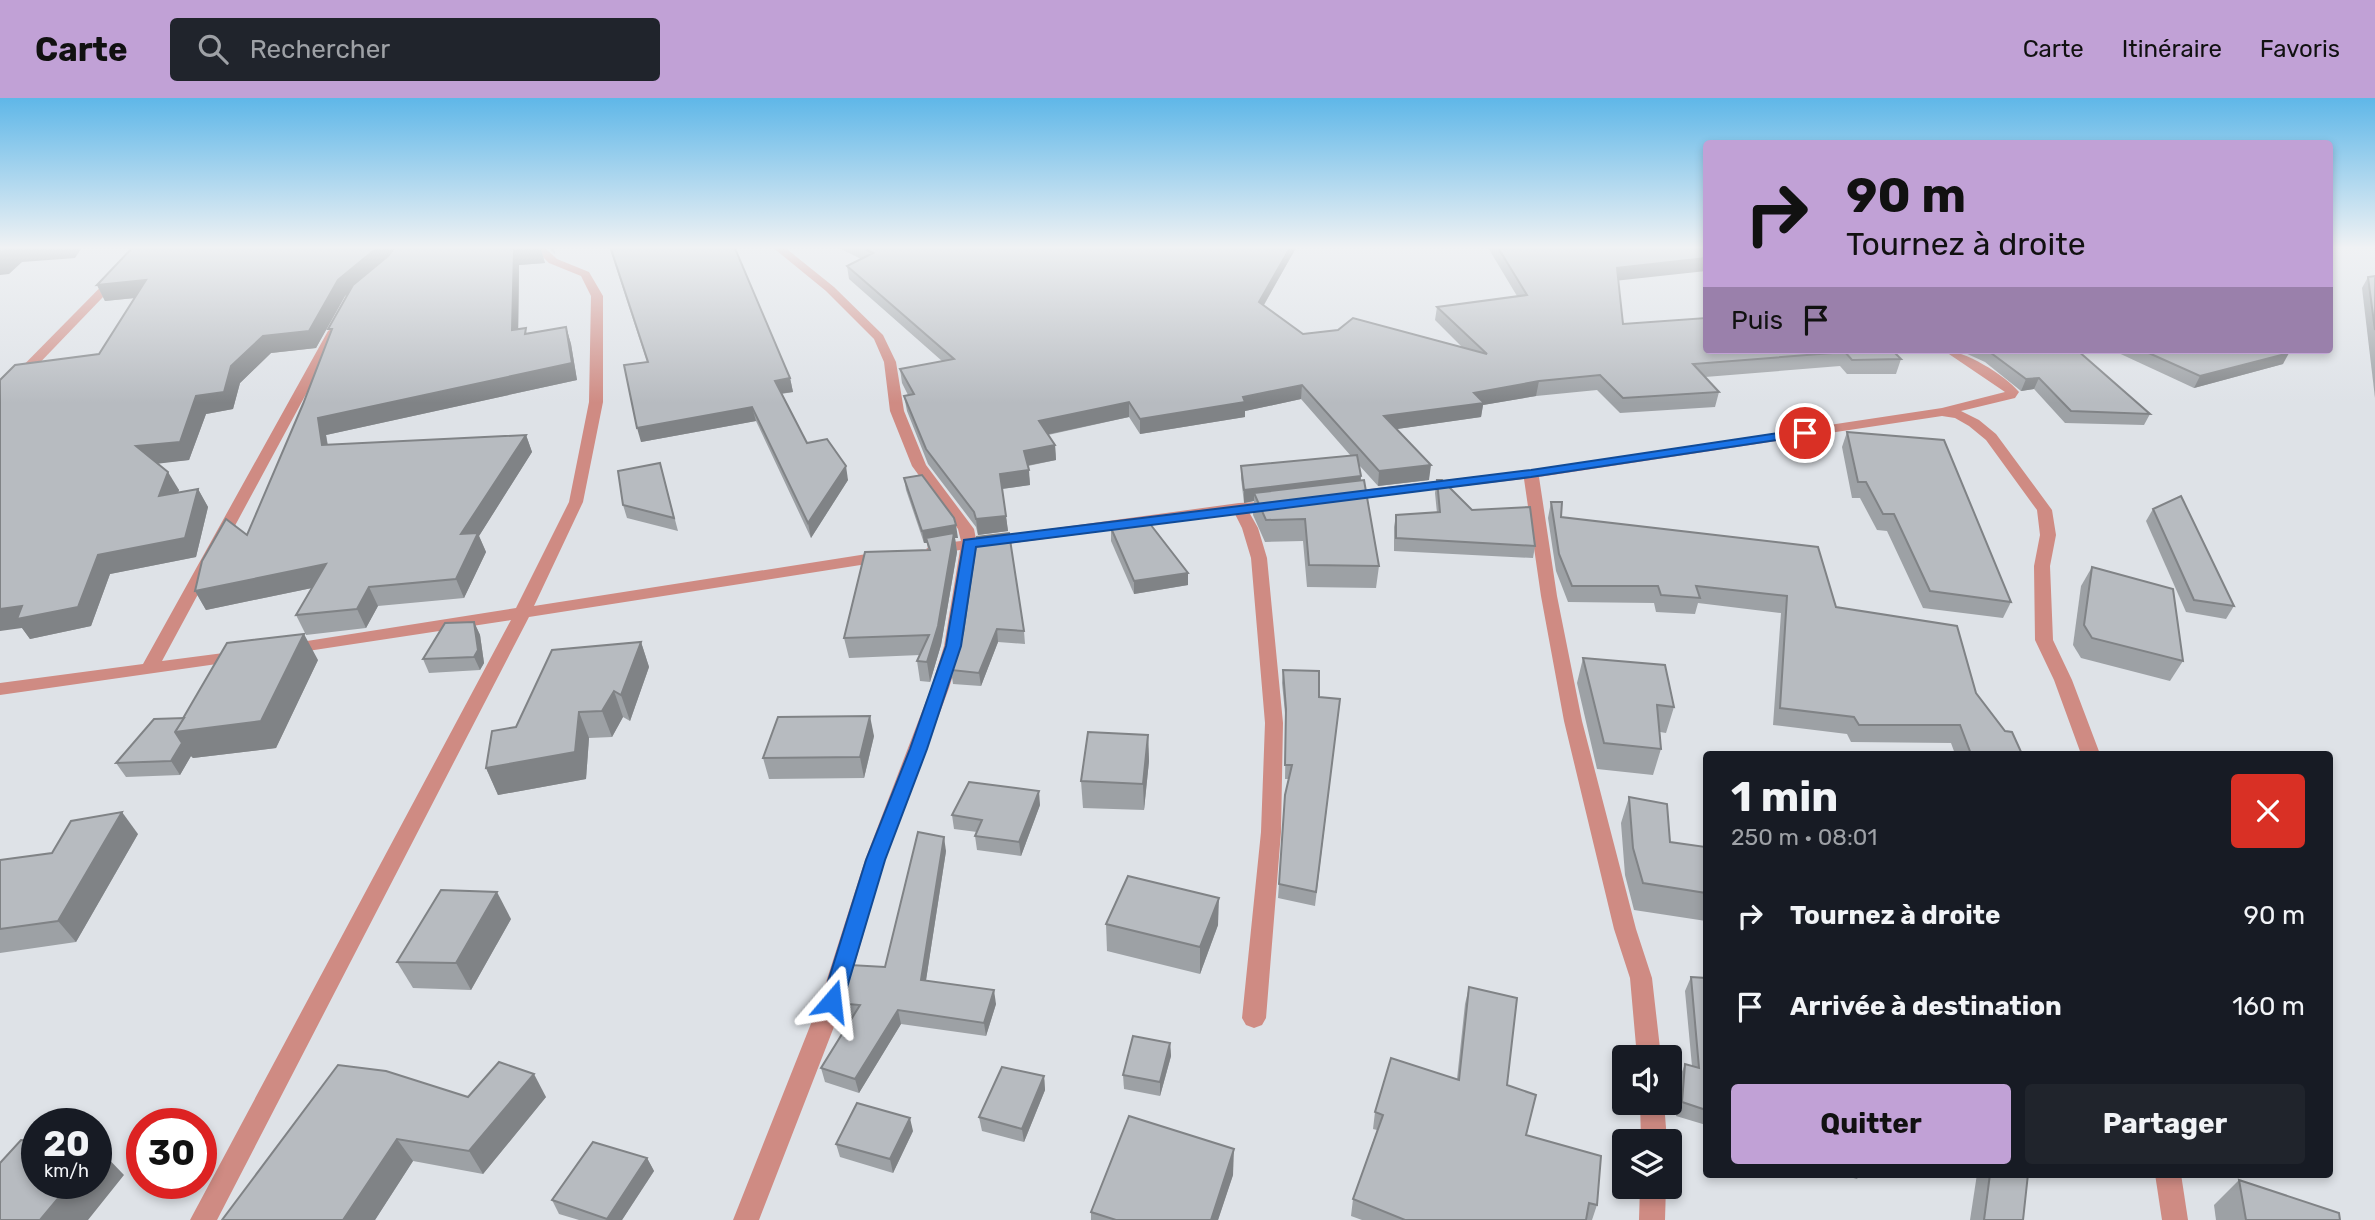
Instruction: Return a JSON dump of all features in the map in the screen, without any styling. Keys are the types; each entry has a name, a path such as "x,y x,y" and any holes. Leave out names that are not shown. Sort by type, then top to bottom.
{"street":[{"path":"0,396 96,298"},
{"path":"203,1220 522,614 576,502 596,402 597,298"},
{"path":"746,1220 832,1001 875,860 940,688 953,646 969,543 966,529 919,466 897,411 890,362 879,338 839,298"},
{"path":"149,668 341,319"},
{"path":"1332,497 1531,474 1942,412 2007,397 2012,392 1955,354"},
{"path":"1942,412 1959,415 1991,437 2044,510 2048,535 2042,566 2044,640 2063,680 2090,751"},
{"path":"1531,474 1549,596 1573,721 1625,929 1641,978 1648,1045"},
{"path":"0,689 522,614 969,543 1292,502"},
{"path":"1239,508 1250,528 1259,558 1275,723 1271,832 1254,1018"},
{"path":"2169,1178 2175,1220"},
{"path":"1652,1220 1653,1199"}],"building":[{"path":"134,298 328,298 309,331 263,336 231,366 224,392 196,396 180,442 136,446 168,472 159,496 198,489 185,538 98,555 78,607 17,619 22,606 0,609 0,380 15,365 99,354"},
{"path":"345,298 513,298 512,330 526,328 525,334 566,327 572,363 318,418 322,445 526,435 461,534 478,533 456,579 369,587 357,609 296,615 326,564 195,591 202,561 226,519 247,535 303,404 332,329 328,329"},
{"path":"627,298 756,298 790,378 775,381 807,443 827,439 846,466 808,523 752,407 637,428 624,365 648,362"},
{"path":"884,298 1261,298 1259,302 1303,334 1338,330 1353,318 1487,354 1437,307 1502,298 1620,298 1623,324 1703,318 1703,354 1820,354 1693,364 1719,392 1623,398 1600,375 1539,381 1474,393 1484,403 1384,416 1431,465 1379,471 1302,385 1243,397 1245,402 1140,419 1129,402 1039,421 1055,445 1024,451 1029,470 1000,474 1006,516 976,519 974,512 926,449 904,396 914,394 900,369 954,359"},
{"path":"2371,298 2375,298 2375,330"},
{"path":"1847,354 1896,354 1901,359 1852,360"},
{"path":"1992,354 2082,354 2150,414 2071,411 2039,378 2026,379"},
{"path":"2151,354 2285,354 2200,376"},
{"path":"1847,432 1944,440 2011,602 1930,591 1894,514 1883,514 1866,482 1858,482"},
{"path":"1357,455 1361,476 1244,490 1241,466"},
{"path":"660,463 674,518 623,505 618,471"},
{"path":"922,475 954,518 956,525 922,531 904,478"},
{"path":"1364,480 1379,566 1309,565 1305,519 1266,520 1254,493"},
{"path":"1437,480 1442,480 1472,510 1530,507 1535,546 1396,538 1396,515 1440,512"},
{"path":"2181,496 2234,606 2194,600 2153,509"},
{"path":"1551,502 1562,502 1561,517 1818,547 1836,607 1957,626 1976,693 2005,731 2012,732 2021,751 1970,751 1960,725 1859,725 1854,717 1780,708 1787,596 1696,586 1700,598 1661,595 1658,586 1572,586 1559,554"},
{"path":"1147,520 1188,573 1134,581 1111,528"},
{"path":"954,533 938,626 927,662 917,661 929,635 844,638 865,552 930,550 926,538"},
{"path":"1009,533 1024,631 997,629 979,673 951,670 963,633 977,537"},
{"path":"2092,567 2173,589 2183,661 2092,638 2084,625"},
{"path":"474,622 478,650 474,657 423,659 445,623"},
{"path":"304,634 261,721 175,732 227,643"},
{"path":"641,642 621,695 614,691 602,711 579,712 575,752 486,768 492,731 516,727 552,650"},
{"path":"1583,658 1665,665 1674,707 1657,705 1661,749 1604,743"},
{"path":"1283,670 1319,671 1319,697 1340,699 1316,892 1279,884 1285,795 1292,765 1285,765 1286,709"},
{"path":"870,716 860,757 763,758 778,717"},
{"path":"184,718 175,732 182,743 171,761 116,763 154,719"},
{"path":"1088,732 1148,735 1143,784 1081,781"},
{"path":"969,782 1039,791 1019,842 975,836 982,820 952,815"},
{"path":"1629,797 1667,804 1670,842 1703,847 1703,893 1643,883 1633,848"},
{"path":"122,812 58,921 0,929 0,860 52,853 71,821"},
{"path":"918,832 944,837 921,980 994,990 984,1023 898,1010 855,1079 821,1068 860,1005 837,1003 850,965 885,967"},
{"path":"1128,876 1219,898 1200,947 1106,924"},
{"path":"441,890 497,892 456,963 397,962"},
{"path":"1691,977 1703,978 1703,1109 1682,1102 1685,1064 1699,1068"},
{"path":"1469,987 1517,998 1507,1085 1536,1095 1526,1135 1601,1156 1597,1205 1589,1203 1586,1220 1405,1220 1353,1199 1383,1115 1375,1112 1391,1058 1459,1080"},
{"path":"1133,1036 1170,1043 1160,1082 1123,1075"},
{"path":"499,1062 534,1074 469,1151 397,1139 343,1220 222,1220 338,1065 386,1071 468,1097"},
{"path":"1002,1067 1044,1076 1022,1129 979,1117"},
{"path":"857,1103 910,1118 890,1159 836,1144"},
{"path":"1129,1116 1234,1149 1211,1220 1116,1220 1091,1212"},
{"path":"21,1140 21,1199 58,1199 40,1220 0,1220 0,1163"},
{"path":"593,1142 647,1158 607,1219 552,1200"},
{"path":"1989,1178 2028,1178 2023,1220 1984,1220"},
{"path":"2239,1180 2339,1213 2340,1220 2246,1220"}],"route":[{"path":"832,1001 875,860 918,749 953,646 969,543 1531,474 1805,433"}]}
